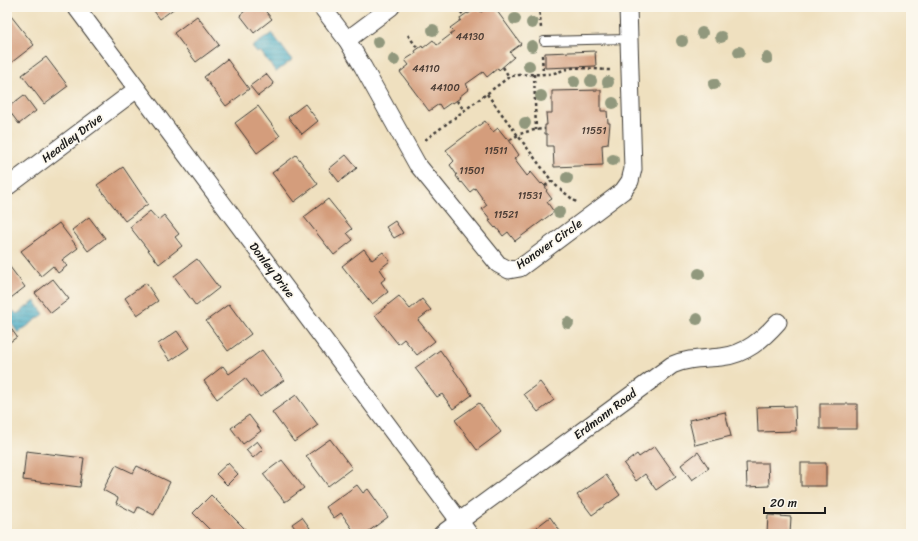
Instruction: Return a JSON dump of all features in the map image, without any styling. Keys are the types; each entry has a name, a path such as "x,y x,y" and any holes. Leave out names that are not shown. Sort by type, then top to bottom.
{"street":[{"name":"Donley Drive","path":"76,7 464,528"},
{"name":"Hanover Circle","path":"322,7 347,40 417,164 498,264 509,270 520,268 623,190 630,181 633,169 628,7"},
{"path":"347,40 391,7"},
{"name":"Headley Drive","path":"7,187 138,89"},
{"name":"Erdmann Road","path":"442,534 464,528 672,365 684,360 723,357 736,353 748,348 766,336 778,322"}],"lane":[{"path":"544,41 629,39"}],"path":[{"path":"457,7 464,16"},
{"path":"408,35 418,49"},
{"path":"503,67 509,77"},
{"path":"422,143 509,77 520,74 549,74 571,68 618,70"},
{"path":"534,74 536,130"},
{"path":"487,94 552,181 579,204"},
{"path":"457,101 464,110"},
{"path":"510,140 518,135 536,130 545,130"},
{"path":"545,186 552,181"}],"water":[{"path":"272,33 292,60 276,72 260,51 257,53 252,47"},
{"path":"35,301 44,314 18,333 9,320 11,318 9,315 14,311 17,314"}],"building":[{"path":"151,7 176,7 160,19"},
{"path":"250,7 262,7 272,19 254,33 240,15"},
{"path":"489,7 494,7 521,44 510,52 514,57 499,70 498,68 487,77 483,72 466,84 469,89 453,103 452,102 442,109 439,104 429,111 400,72 409,65 405,60 416,53 415,51 422,46 423,48 433,40 437,45 454,32 450,28 461,20 460,18 467,13 468,14 477,8 481,12"},
{"path":"11,16 34,45 7,66 7,19"},
{"path":"197,16 219,45 196,62 174,33"},
{"path":"595,51 596,66 545,68 545,53"},
{"path":"46,57 68,86 44,104 22,75"},
{"path":"227,59 249,89 226,106 204,77"},
{"path":"266,74 274,84 258,96 250,86"},
{"path":"601,90 601,111 607,111 608,123 610,123 608,144 602,145 603,165 554,167 553,146 547,146 547,134 545,134 545,125 547,125 546,113 552,113 552,91"},
{"path":"24,95 36,111 19,124 7,108"},
{"path":"305,104 318,121 302,134 288,117"},
{"path":"258,106 280,136 257,153 235,123"},
{"path":"485,121 493,132 498,128 506,138 507,137 519,155 514,159 527,176 531,172 541,184 542,183 545,186 546,191 552,199 547,202 554,212 515,241 508,232 503,236 489,221 491,220 482,209 487,205 475,188 470,192 462,182 461,183 450,165 454,161 446,150"},
{"path":"296,155 318,184 294,202 272,173"},
{"path":"346,155 357,168 339,182 329,169"},
{"path":"123,167 148,204 125,221 97,185"},
{"path":"328,199 352,229 347,233 353,240 334,255 304,217"},
{"path":"150,211 158,220 164,215 179,234 175,237 182,246 159,264 130,227"},
{"path":"89,217 105,238 88,251 72,230"},
{"path":"395,221 403,233 394,238 386,227"},
{"path":"59,223 78,248 62,260 67,266 58,273 53,266 41,276 21,251"},
{"path":"364,249 372,260 383,252 390,261 380,269 386,278 381,282 388,292 372,304 342,266"},
{"path":"197,259 219,288 196,306 174,276"},
{"path":"7,263 25,287 7,301"},
{"path":"53,279 69,299 51,313 35,293"},
{"path":"146,283 158,301 137,315 125,298"},
{"path":"399,296 410,309 422,299 431,310 418,320 435,341 417,355 404,339 398,344 375,315"},
{"path":"229,304 251,334 228,351 206,321"},
{"path":"7,323 17,337 7,344"},
{"path":"177,331 189,348 170,361 158,344"},
{"path":"262,350 284,380 260,397 245,378 217,399 204,381 223,366 229,374"},
{"path":"440,350 472,395 453,409 442,394 437,397 415,368"},
{"path":"540,382 554,400 538,412 524,394"},
{"path":"296,395 318,425 294,442 272,412"},
{"path":"479,403 501,432 477,450 455,420"},
{"path":"820,404 857,404 857,429 820,429"},
{"path":"795,406 796,431 758,432 757,407"},
{"path":"725,412 731,436 695,445 689,420"},
{"path":"249,415 261,431 243,444 231,428"},
{"path":"330,439 352,468 328,486 306,456"},
{"path":"257,441 263,449 253,458 246,450"},
{"path":"655,446 676,476 656,490 645,474 636,481 624,464 637,454 639,457"},
{"path":"26,451 84,458 80,487 23,480"},
{"path":"698,452 709,468 692,480 681,465"},
{"path":"282,460 304,488 285,502 263,474"},
{"path":"228,463 238,474 227,485 216,474"},
{"path":"746,463 768,463 769,486 747,487"},
{"path":"801,463 826,463 826,486 801,486"},
{"path":"116,465 133,473 137,466 170,482 154,515 138,507 135,513 116,503 118,498 103,490"},
{"path":"606,475 620,495 592,515 577,495"},
{"path":"357,485 363,493 368,489 388,517 365,534 356,534 341,513 334,518 326,507"},
{"path":"211,495 250,534 207,534 211,531 193,513"},
{"path":"768,515 791,517 790,534 767,534"},
{"path":"302,517 310,528 302,534 299,534 292,524"},
{"path":"550,517 562,534 529,534 529,533"}]}
